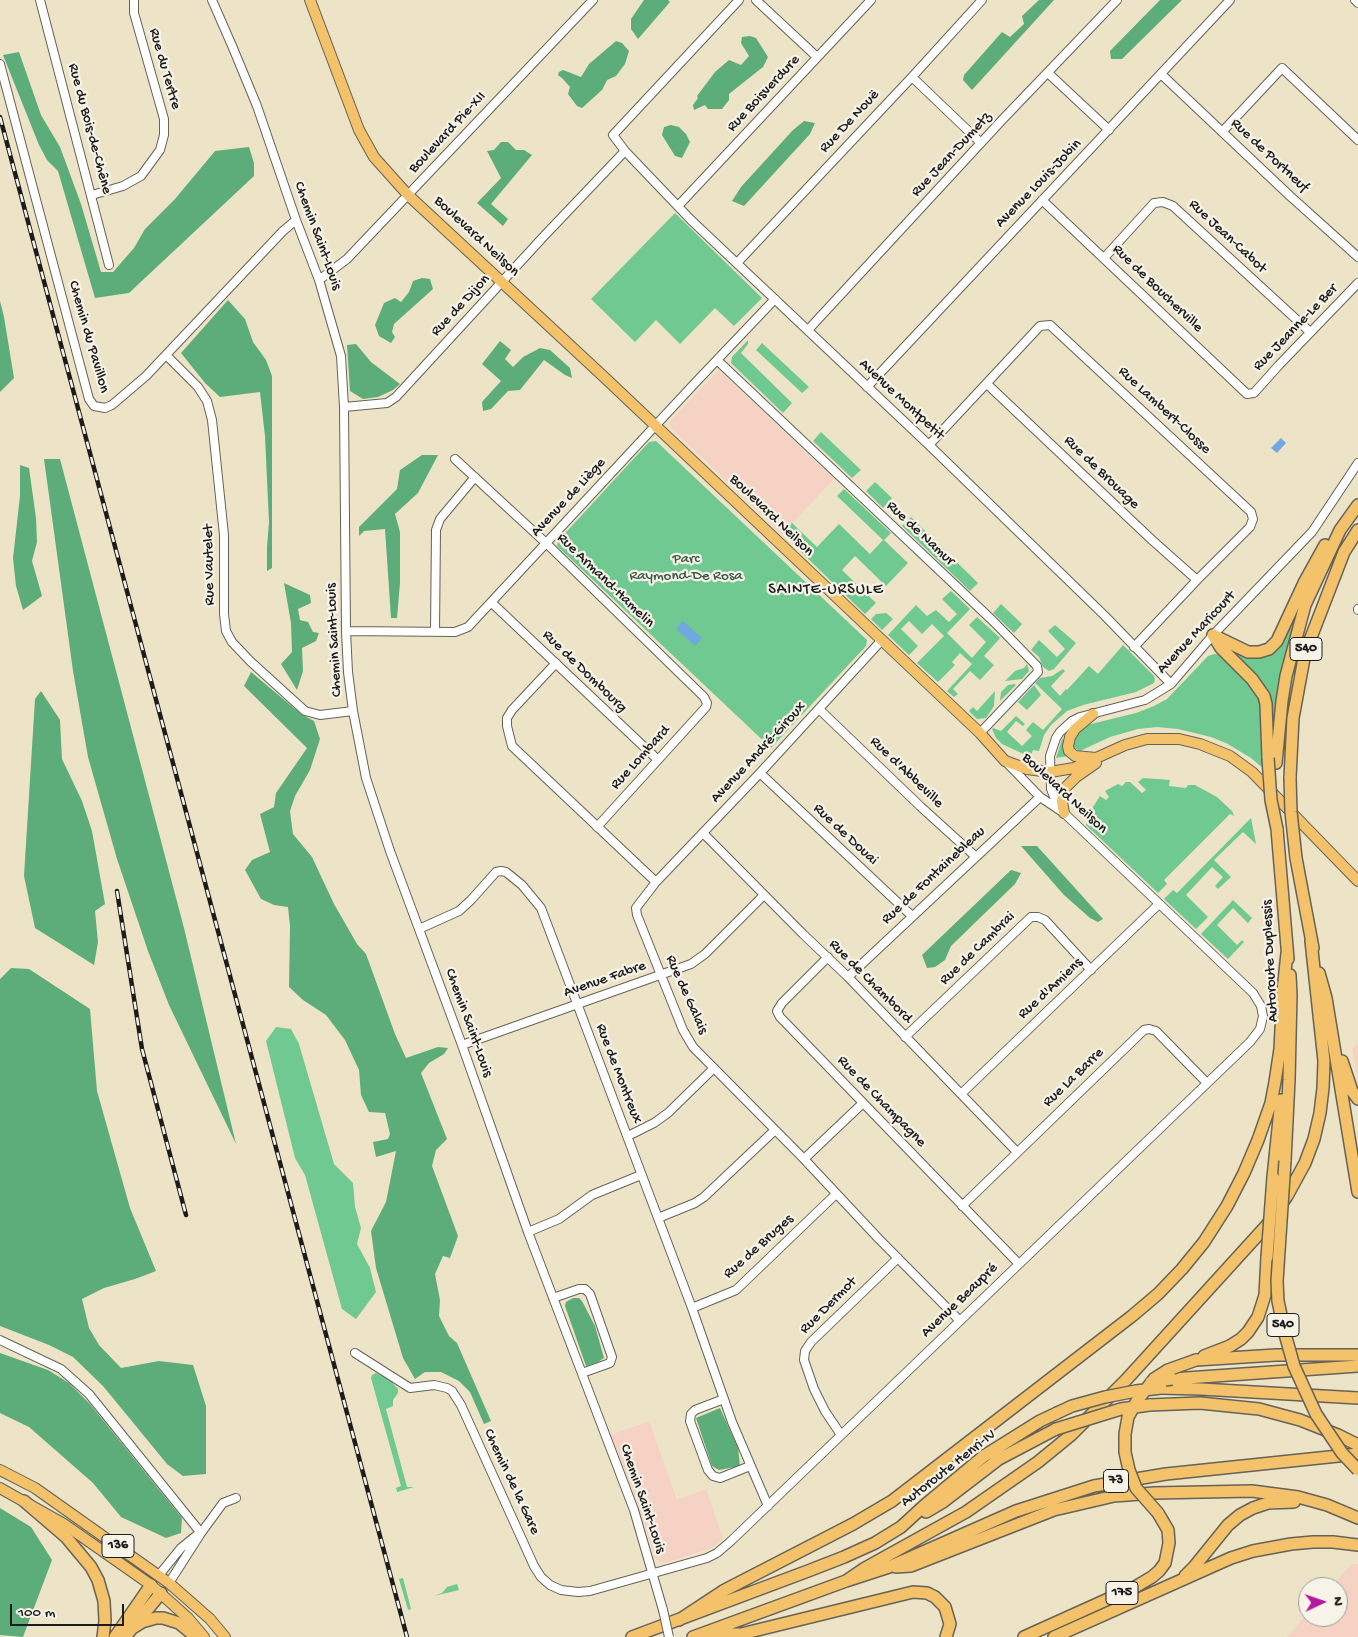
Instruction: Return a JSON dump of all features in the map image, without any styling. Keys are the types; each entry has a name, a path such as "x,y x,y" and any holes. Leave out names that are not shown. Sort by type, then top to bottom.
{"highway":[{"path":"1213,635 1248,652 1259,652 1269,649 1277,640 1304,583 1338,522 1358,496"},
{"name":"Autoroute Duplessis","path":"1358,505 1340,530 1305,605 1283,693 1272,761 1291,995 1289,1080 1277,1281 1278,1301 1294,1366 1316,1414 1337,1446 1358,1470"},
{"name":"540","path":"1358,530 1344,552 1304,653 1293,718 1290,778 1291,812 1296,858 1310,940 1326,998 1358,1192"},
{"path":"1213,635 1220,648 1252,679 1264,696 1272,761"},
{"path":"846,1581 865,1568 966,1512 1038,1462 1071,1435 1126,1380 1268,1224 1288,1196 1302,1169 1310,1151 1320,1113 1324,1061 1310,940"},
{"path":"679,1620 723,1591 892,1501 1132,1316 1158,1294 1182,1269 1204,1242 1227,1206 1244,1174 1258,1140 1270,1103 1277,1066 1287,954"},
{"path":"1326,998 1338,1047 1358,1148"},
{"path":"1196,1360 1230,1346 1248,1332 1258,1318 1265,1295 1276,1140 1290,1037"},
{"path":"1338,1047 1352,1091 1358,1099"},
{"path":"1196,1360 1276,1355 1358,1356"},
{"name":"175","path":"1024,1637 1135,1587 1152,1577 1165,1563 1170,1543 1168,1530 1158,1513 1136,1488 1125,1452 1125,1434 1128,1417 1141,1394 1154,1379 1168,1370 1196,1360"},
{"path":"1072,1406 1084,1398 1132,1384 1172,1379 1358,1366"},
{"name":"Autoroute Henri-IV","path":"632,1637 844,1558 876,1543 901,1527 984,1456 1040,1421 1072,1406 1136,1390 1162,1388 1358,1398"},
{"path":"901,1527 942,1502 999,1459 1056,1429 1121,1409 1149,1405 1200,1403 1259,1409 1300,1420 1358,1445"},
{"name":"73","path":"697,1636 889,1567 1016,1512 1094,1486 1166,1474 1358,1454"},
{"path":"889,1567 912,1566 1054,1510 1114,1496 1154,1493 1252,1491 1298,1497 1327,1505 1355,1516"},
{"path":"24,1501 66,1537 91,1568 98,1580 104,1601 105,1621 103,1637"},
{"path":"1158,1591 1184,1576 1194,1567 1228,1524 1253,1508 1268,1503 1301,1503 1355,1516"},
{"path":"1158,1591 1232,1558 1253,1551 1313,1542 1358,1545"},
{"path":"115,1637 151,1585"},
{"name":"175","path":"1054,1637 1158,1591"},
{"path":"697,1636 741,1634 913,1592 927,1593 935,1597 944,1607 950,1624 946,1637"},
{"path":"128,1633 161,1594"},
{"path":"128,1633 142,1622 163,1618 179,1623 196,1637"}],"main road":[{"name":"Boulevard Neilson","path":"310,0 359,130 374,157 408,195 980,733 1005,760"},
{"path":"1093,714 1075,729 1070,737 1068,742 1069,750 1075,756 1096,758 1135,742 1161,738 1200,744 1225,754 1242,763 1262,781 1358,881"},
{"path":"1005,760 1027,769 1050,772 1074,768 1108,753"},
{"path":"1064,813 1063,793 1068,784 1108,753"},
{"name":"136","path":"0,1470 35,1488 159,1575 210,1619 224,1637"},
{"name":"136","path":"0,1488 64,1524 151,1585 188,1618 204,1637"},
{"path":"151,1585 159,1575"},
{"path":"161,1594 169,1583"}],"street":[{"name":"Rue du Bois-de-Chêne","path":"40,0 109,265"},
{"name":"Rue du Tertre","path":"92,195 123,186 140,176 160,150 164,135 164,119 134,13 134,0"},
{"name":"Chemin Saint-Louis","path":"212,0 256,106 319,280 341,356 344,407 348,672 353,711 366,778 375,808 528,1232 634,1510 669,1637"},
{"name":"Boulevard Pie-XII","path":"319,280 347,259 593,0"},
{"name":"Avenue Montpetit","path":"739,0 613,134 625,151 678,206 929,445 1104,615 1171,684"},
{"path":"756,0 818,58"},
{"name":"Rue Boisverdure","path":"678,206 871,0"},
{"name":"Rue De Nouë","path":"737,263 982,0"},
{"name":"Rue Jean-Dumetz","path":"808,330 981,143 1117,0"},
{"name":"Avenue Louis-Jobin","path":"867,387 1230,0"},
{"path":"1355,0 1358,3"},
{"name":"Chemin du Pavillon","path":"0,64 89,399 94,406 99,408 112,405 146,376 282,231 296,220"},
{"path":"1222,132 1282,68 1358,140"},
{"path":"1048,74 1109,130"},
{"name":"Rue de Portneuf","path":"1162,74 1358,257"},
{"path":"912,77 981,143"},
{"name":"Rue de Dijon","path":"344,407 387,404 396,398 625,151"},
{"name":"Rue de Boucherville","path":"1042,200 1247,394 1254,394"},
{"name":"Rue Jean-Cabot","path":"1104,258 1154,203 1163,202 1174,206 1310,332"},
{"name":"Rue Jeanne-Le Ber","path":"1254,394 1358,282"},
{"name":"Avenue de Liège","path":"346,631 463,630 475,621 654,426 775,299"},
{"name":"Rue Lambert-Closse","path":"929,445 1040,326 1045,324 1054,328 1251,512 1253,519 1250,527 1134,647"},
{"name":"Rue Vautelet","path":"166,355 198,387 207,401 212,420 224,535 224,614 226,631 232,642 250,661 305,711 320,715 353,711"},
{"name":"Rue de Namur","path":"718,360 993,621 1037,666 1038,672 980,733"},
{"name":"Rue de Brouage","path":"987,384 1197,580"},
{"name":"Rue Armand-Hamelin","path":"455,459 546,543 704,697 707,703 706,707"},
{"name":"Avenue Maricourt","path":"1064,813 1054,797 1050,772 1052,748 1060,732 1072,721 1145,700 1171,684 1213,635 1312,532 1358,463"},
{"path":"435,631 436,530 440,519 475,477"},
{"name":"Rue de Dombourg","path":"492,603 658,760"},
{"name":"Avenue André-Giroux","path":"656,882 760,773 881,640"},
{"path":"556,663 512,710 507,718 512,746 656,882"},
{"name":"Rue Lombard","path":"597,827 706,707"},
{"name":"Rue d'Abbeville","path":"819,709 975,856"},
{"name":"Boulevard Neilson","path":"1005,760 1040,797 1064,813 1253,993 1261,1006 1263,1016"},
{"name":"Rue de Douai","path":"760,773 912,916"},
{"name":"Rue de Fontainebleau","path":"848,977 1040,797"},
{"name":"Rue de Chambord","path":"703,833 848,977 1017,1152"},
{"name":"Rue de Montreux","path":"419,928 459,911 472,900 496,872 506,872 522,886 541,908 576,1005 628,1136 692,1308 732,1422 768,1506"},
{"name":"Rue de Galais","path":"656,882 636,908 682,1030 693,1047 960,1321"},
{"name":"Avenue Fabre","path":"462,1045 691,964 698,960 764,895"},
{"name":"Rue d'Amiens","path":"961,1094 1160,904"},
{"name":"Rue de Cambrai","path":"905,1037 1031,918 1038,917 1045,920 1090,970"},
{"name":"Rue de Champagne","path":"828,958 782,1003 778,1011 780,1017 1018,1264"},
{"name":"Avenue Beaupré","path":"653,1574 717,1553 768,1506 1256,1034 1263,1016"},
{"name":"Rue La Barre","path":"962,1206 1144,1030 1156,1031 1206,1082"},
{"path":"628,1136 654,1123 668,1113 714,1068"},
{"path":"804,1159 863,1104"},
{"path":"658,1218 695,1203 704,1197 775,1130"},
{"path":"528,1232 559,1219 592,1195 642,1175"},
{"name":"Rue de Bruges","path":"692,1308 736,1290 836,1194"},
{"name":"Rue Dermot","path":"841,1435 825,1411 814,1389 804,1360 804,1350 898,1258"},
{"path":"553,1298 579,1289 585,1289 590,1294 612,1357 610,1362 582,1373"},
{"path":"0,1340 61,1369 89,1394 201,1533"},
{"name":"Chemin de la Gare","path":"355,1353 410,1388 434,1385 452,1391 461,1405 534,1566 541,1577 550,1585 561,1590 590,1591 653,1574"},
{"path":"724,1399 695,1410 691,1414 690,1421 708,1470 712,1476 720,1478 750,1466"},
{"path":"169,1583 223,1503 236,1498"},
{"path":"159,1575 181,1548 201,1533"}],"shaded area":[{"path":"718,371 834,479 782,534 670,427 672,419"},
{"path":"1358,1043 1358,1081 1352,1048"},
{"path":"649,1421 677,1500 706,1489 723,1538 714,1547 665,1563 655,1558 636,1499 611,1435"},
{"path":"1352,1564 1358,1564 1358,1637 1287,1637 1298,1624 1298,1627 1348,1627 1348,1577 1340,1577"}],"green space":[{"path":"644,0 668,0 670,2 638,39 631,29 631,19"},
{"path":"1039,0 1054,0 972,90 963,80 964,75 1002,32 1010,37 1024,24 1022,16"},
{"path":"1160,0 1182,0 1122,59 1111,59 1110,51"},
{"path":"750,36 756,38 768,57 763,67 729,94 729,100 722,109 708,109 705,105 694,110 693,105 698,98 697,96 715,72 729,60 741,65 749,56 741,43 742,37"},
{"path":"616,41 622,43 629,51 625,64 616,76 607,80 602,90 582,108 577,106 568,94 570,87 558,75 559,72 563,70 581,77 589,64"},
{"path":"19,52 41,115 60,147 81,204 101,272 113,272 134,248 145,229 175,199 215,151 249,147 254,163 254,176 129,293 95,298 58,171 47,160 39,145 3,55"},
{"path":"804,121 815,123 810,134 744,206 732,201 741,187 793,130"},
{"path":"671,125 679,127 686,134 690,142 682,158 675,156 662,135 664,127"},
{"path":"501,142 508,142 516,150 524,150 532,155 491,204 508,219 503,226 477,203 501,178 487,151 494,150"},
{"path":"675,213 762,298 734,326 715,308 680,344 656,320 635,342 591,299"},
{"path":"422,278 430,279 433,289 394,324 392,332 395,337 391,343 379,336 375,325 384,303 395,298 401,302 409,292 413,281"},
{"path":"228,300 245,319 253,342 266,360 272,376 272,568 267,571 269,522 265,436 260,392 220,397 205,383 181,353"},
{"path":"0,301 14,378 0,392"},
{"path":"748,340 748,344 741,353 792,403 783,413 731,363 732,357"},
{"path":"500,341 511,350 505,359 513,367 523,357 540,348 550,350 570,368 572,378 544,360 520,390 508,391 491,409 483,411 482,402 501,381 482,364"},
{"path":"762,343 809,387 802,393 756,350"},
{"path":"356,344 371,362 400,384 393,390 378,397 363,399 350,391 347,345"},
{"path":"821,432 861,470 852,478 813,441"},
{"name":"Parc Raymond-De Rosa","path":"656,441 867,640 866,646 771,748 557,546 558,541 649,442"},
{"path":"422,455 438,455 418,493 395,514 400,532 400,583 397,618 391,618 385,529 364,531 359,536 359,527 397,489 400,470"},
{"path":"44,459 60,459 184,928 236,1144 169,1005 148,951 117,859 88,757 73,671"},
{"path":"20,465 29,468 36,518 37,542 32,561 42,596 23,610 16,586 13,558 20,496"},
{"path":"875,482 892,498 883,508 866,491"},
{"path":"844,489 891,533 884,540 908,563 886,586 855,556 842,570 876,603 865,614 783,532 792,523 817,547 839,524 870,554 883,540 837,496"},
{"path":"911,517 978,583 970,591 902,526"},
{"path":"284,583 310,595 311,603 298,609 300,620 308,622 313,632 319,633 316,641 302,648 303,671 297,690 281,664 292,652 291,623"},
{"path":"951,591 970,609 947,633 972,658 986,642 969,625 977,617 1000,638 984,656 994,665 980,680 970,671 953,689 958,694 954,697 947,691 972,664 960,653 952,662 955,665 938,682 917,663 944,636 932,624 922,634 909,621 901,629 918,646 909,655 888,635 916,605 927,616 936,610 949,622 957,614 942,599"},
{"path":"1302,597 1281,673 1272,740 1270,709 1226,646 1237,654 1248,658 1274,652 1280,645"},
{"path":"1001,604 1022,624 1014,633 993,613"},
{"path":"886,613 893,619 882,630 871,619 876,614"},
{"path":"1055,625 1076,643 1054,669 1049,671 1043,667 1039,657 1031,650 1039,640 1057,657 1065,649 1048,631"},
{"path":"1123,645 1154,676 1154,683 1136,692 1083,705 1067,711 1051,725 1044,735 1039,751 1033,750 1030,757 1002,744 996,738 992,729 1001,731 1016,716 1025,724 1023,726 1016,721 1007,732 1022,746 1032,736 1026,730 1033,722 1043,730 1062,709 1035,683 1040,678 1052,676 1063,669 1065,671 1051,686 1060,696 1089,666 1098,674"},
{"path":"1214,654 1224,655 1260,693 1265,770 1251,758 1226,743 1211,737 1178,729 1157,727 1138,729 1110,737 1080,751 1073,747 1071,741 1077,732 1087,725 1136,713 1167,699 1208,656"},
{"path":"1027,664 1029,671 1022,679 1005,681 1015,671 1024,668"},
{"path":"251,672 301,714 314,721 320,739 310,770 295,796 290,811 293,834 312,857 334,904 357,944 366,954 395,1034 406,1058 438,1047 448,1048 444,1054 429,1063 421,1073 447,1139 436,1150 432,1166 458,1236 450,1258 443,1256 435,1274 440,1300 439,1316 449,1336 457,1343 491,1421 484,1424 470,1392 459,1381 441,1372 425,1372 415,1379 403,1358 376,1268 371,1231 386,1202 396,1151 376,1157 373,1142 388,1139 390,1134 385,1113 369,1112 361,1095 359,1070 345,1040 326,1015 303,1000 289,987 290,926 288,907 274,905 261,899 245,870 252,860 270,852 260,814 274,807 276,793 307,748 244,686"},
{"path":"1015,684 1000,701 1001,692 1008,685"},
{"path":"1034,685 1041,695 1027,710 1018,702"},
{"path":"41,691 60,720 62,759 82,801 92,831 105,904 95,911 98,942 94,965 35,928 24,876 35,699"},
{"path":"995,691 994,706 986,718 977,719 969,711 973,707 977,711"},
{"path":"1062,739 1064,740 1064,750 1068,756 1056,758"},
{"path":"1143,778 1170,780 1169,786 1186,788 1188,785 1195,785 1217,797 1232,811 1234,816 1230,814 1164,880 1167,884 1158,893 1086,825 1093,807 1100,796 1106,800 1109,797 1105,791 1118,784 1122,786 1126,782 1130,782 1142,793 1146,790 1138,782"},
{"path":"1251,818 1256,844 1243,832 1214,860 1231,877 1218,889 1215,886 1223,877 1212,867 1186,895 1208,917 1196,929 1164,899 1173,890 1177,893"},
{"path":"1021,846 1037,846 1103,919 1098,922 1090,918 1064,895"},
{"path":"1011,870 1021,873 1015,884 951,946 945,960 935,967 927,968 922,955"},
{"path":"1233,900 1252,918 1248,923 1233,908 1217,925 1237,945 1242,940 1244,942 1228,959 1201,934"},
{"path":"11,968 29,969 90,1009 97,1091 130,1208 156,1271 104,1288 82,1299 89,1328 99,1345 121,1368 159,1361 193,1365 206,1406 206,1474 183,1476 167,1464 103,1386 73,1357 49,1345 0,1326 0,979"},
{"path":"276,1027 291,1029 299,1044 334,1164 353,1183 355,1207 361,1228 357,1244 370,1268 376,1292 356,1319 342,1309 305,1175 295,1158 266,1041"},
{"path":"573,1298 579,1298 582,1301 595,1326 604,1358 586,1366 565,1306 566,1302"},
{"path":"0,1353 48,1370 69,1383 90,1404 182,1518 181,1533 166,1538 121,1517 93,1483 29,1427 0,1413"},
{"path":"376,1373 389,1379 398,1389 398,1393 393,1400 393,1406 386,1409 407,1487 414,1487 397,1492 396,1488 401,1486 371,1378"},
{"path":"720,1408 738,1448 740,1466 719,1470 712,1466 696,1418"},
{"path":"0,1508 31,1527 52,1560 23,1637 0,1635"},
{"path":"403,1578 411,1609 408,1610 399,1579"},
{"path":"457,1584 459,1590 434,1596 442,1593 447,1587"}],"water":[{"path":"1281,438 1286,443 1277,453 1271,448"},
{"path":"683,621 702,638 695,646 676,629"}],"railway":[{"path":"0,117 407,1637"},
{"path":"117,891 142,1049 186,1215"}],"district":[{"name":"SAINTE-URSULE","path":"826,591"}]}
